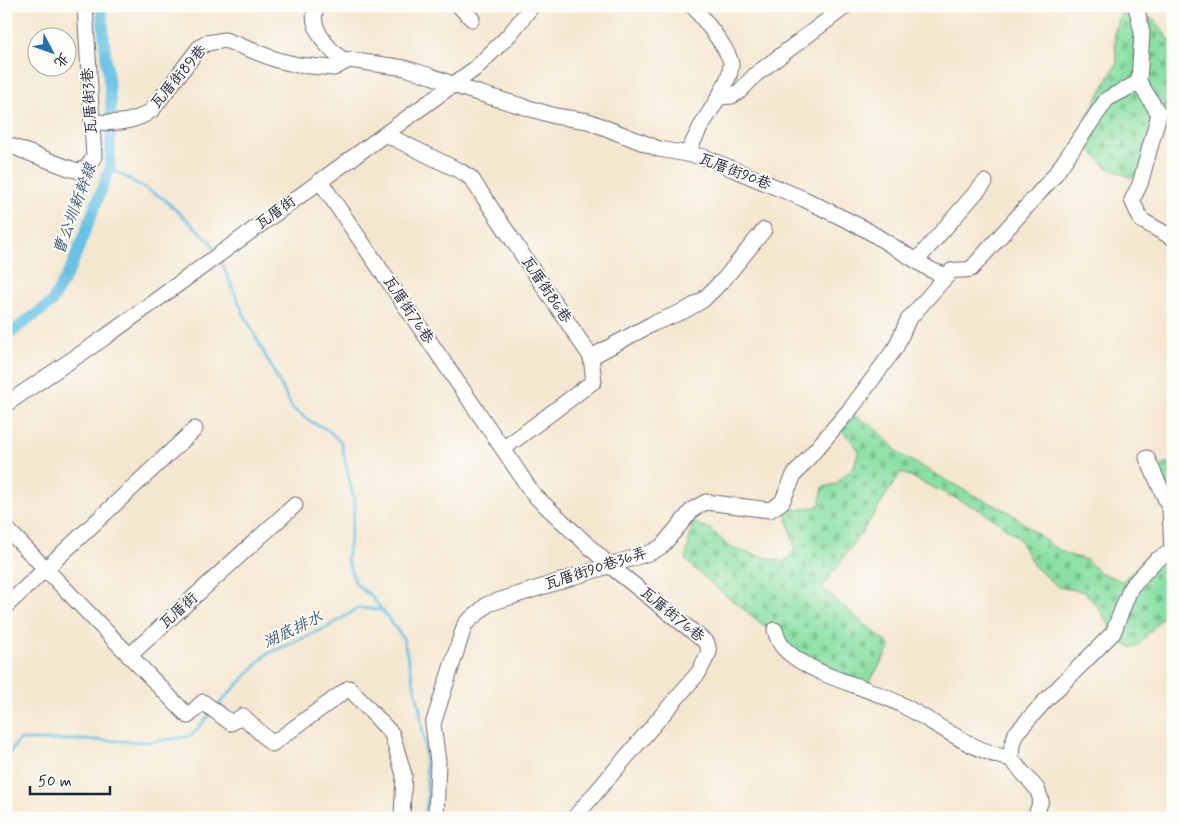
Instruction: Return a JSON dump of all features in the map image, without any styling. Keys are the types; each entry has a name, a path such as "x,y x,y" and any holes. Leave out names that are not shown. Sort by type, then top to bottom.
{"street":[{"name":"瓦厝街3巷","path":"6,144 80,171 87,167 94,157 95,122 85,6"},
{"name":"瓦厝街89巷","path":"317,6 313,18 316,29 335,55 342,60 405,68 453,85"},
{"path":"459,6 472,18"},
{"name":"瓦厝街","path":"6,404 104,338 453,85 493,52 532,6"},
{"path":"687,154 698,131 720,97 730,64 720,41 693,6"},
{"path":"720,97 732,96 740,91 755,75 846,6"},
{"path":"1136,6 1142,32 1139,82 1159,114 1140,184 1132,200 1141,220 1173,238"},
{"name":"瓦厝街89巷","path":"95,122 136,120 152,110 199,48 207,42 225,40 277,60 298,65 334,68 349,60"},
{"path":"947,276 951,271 971,269 1054,176 1107,99 1139,82"},
{"name":"瓦厝街90巷","path":"453,85 555,116 588,122 659,149 704,157 804,199 865,229 931,270 947,276"},
{"name":"瓦厝街86巷","path":"385,134 471,178 591,357 594,382 500,444"},
{"name":"瓦厝街76巷","path":"320,181 533,494 609,565 707,643 709,652 699,672 574,818"},
{"path":"917,260 985,182"},
{"path":"591,357 652,324 686,310 703,300 725,278 764,230"},
{"name":"瓦厝街90巷36弄","path":"436,818 438,762 433,724 465,624 488,604 652,552 662,546 693,509 706,502 770,510 782,502 794,475 852,407 896,347 908,320 947,276"},
{"path":"6,606 195,429"},
{"path":"1011,759 1012,745 1016,733 1113,633 1131,586 1154,561 1172,551 1170,509 1147,458"},
{"name":"瓦厝街","path":"130,656 295,505"},
{"path":"6,528 188,716 204,702 231,724 243,716 272,744 349,688 392,734 404,774 402,818"},
{"path":"774,630 780,645 795,658 822,673 868,689 902,705 971,746 1011,759 1037,789 1041,800 1035,818"}],"green space":[{"path":"1123,9 1155,20 1173,45 1173,134 1158,132 1149,168 1131,178 1105,166 1077,134 1117,63 1114,33"},
{"path":"855,416 873,426 901,455 975,496 1008,511 1055,548 1069,555 1087,560 1099,572 1122,581 1149,557 1173,547 1173,605 1136,648 1119,643 1100,610 1085,592 1058,587 1034,566 1018,537 982,511 901,472 869,522 822,588 891,646 867,686 827,675 719,590 685,560 693,522 712,530 730,548 784,562 795,550 783,502 797,510 819,506 823,487 836,484 854,466 859,450 839,427"},
{"path":"1149,463 1173,464 1173,502"}],"waterway":[{"name":"曹公圳新幹線","path":"6,336 51,303 71,268 110,168 111,104 101,6"},
{"path":"110,168 164,199 210,241 216,252"},
{"path":"220,259 243,312 293,409 310,421 328,430 341,442 355,505 347,560 356,584 372,597 382,610"},
{"name":"湖底排水","path":"216,707 267,654 328,627 358,608 382,610 403,638 419,705 424,739 428,798 424,818"},
{"name":"湖底排水","path":"6,758 19,740 149,742 191,736 211,713"}]}
